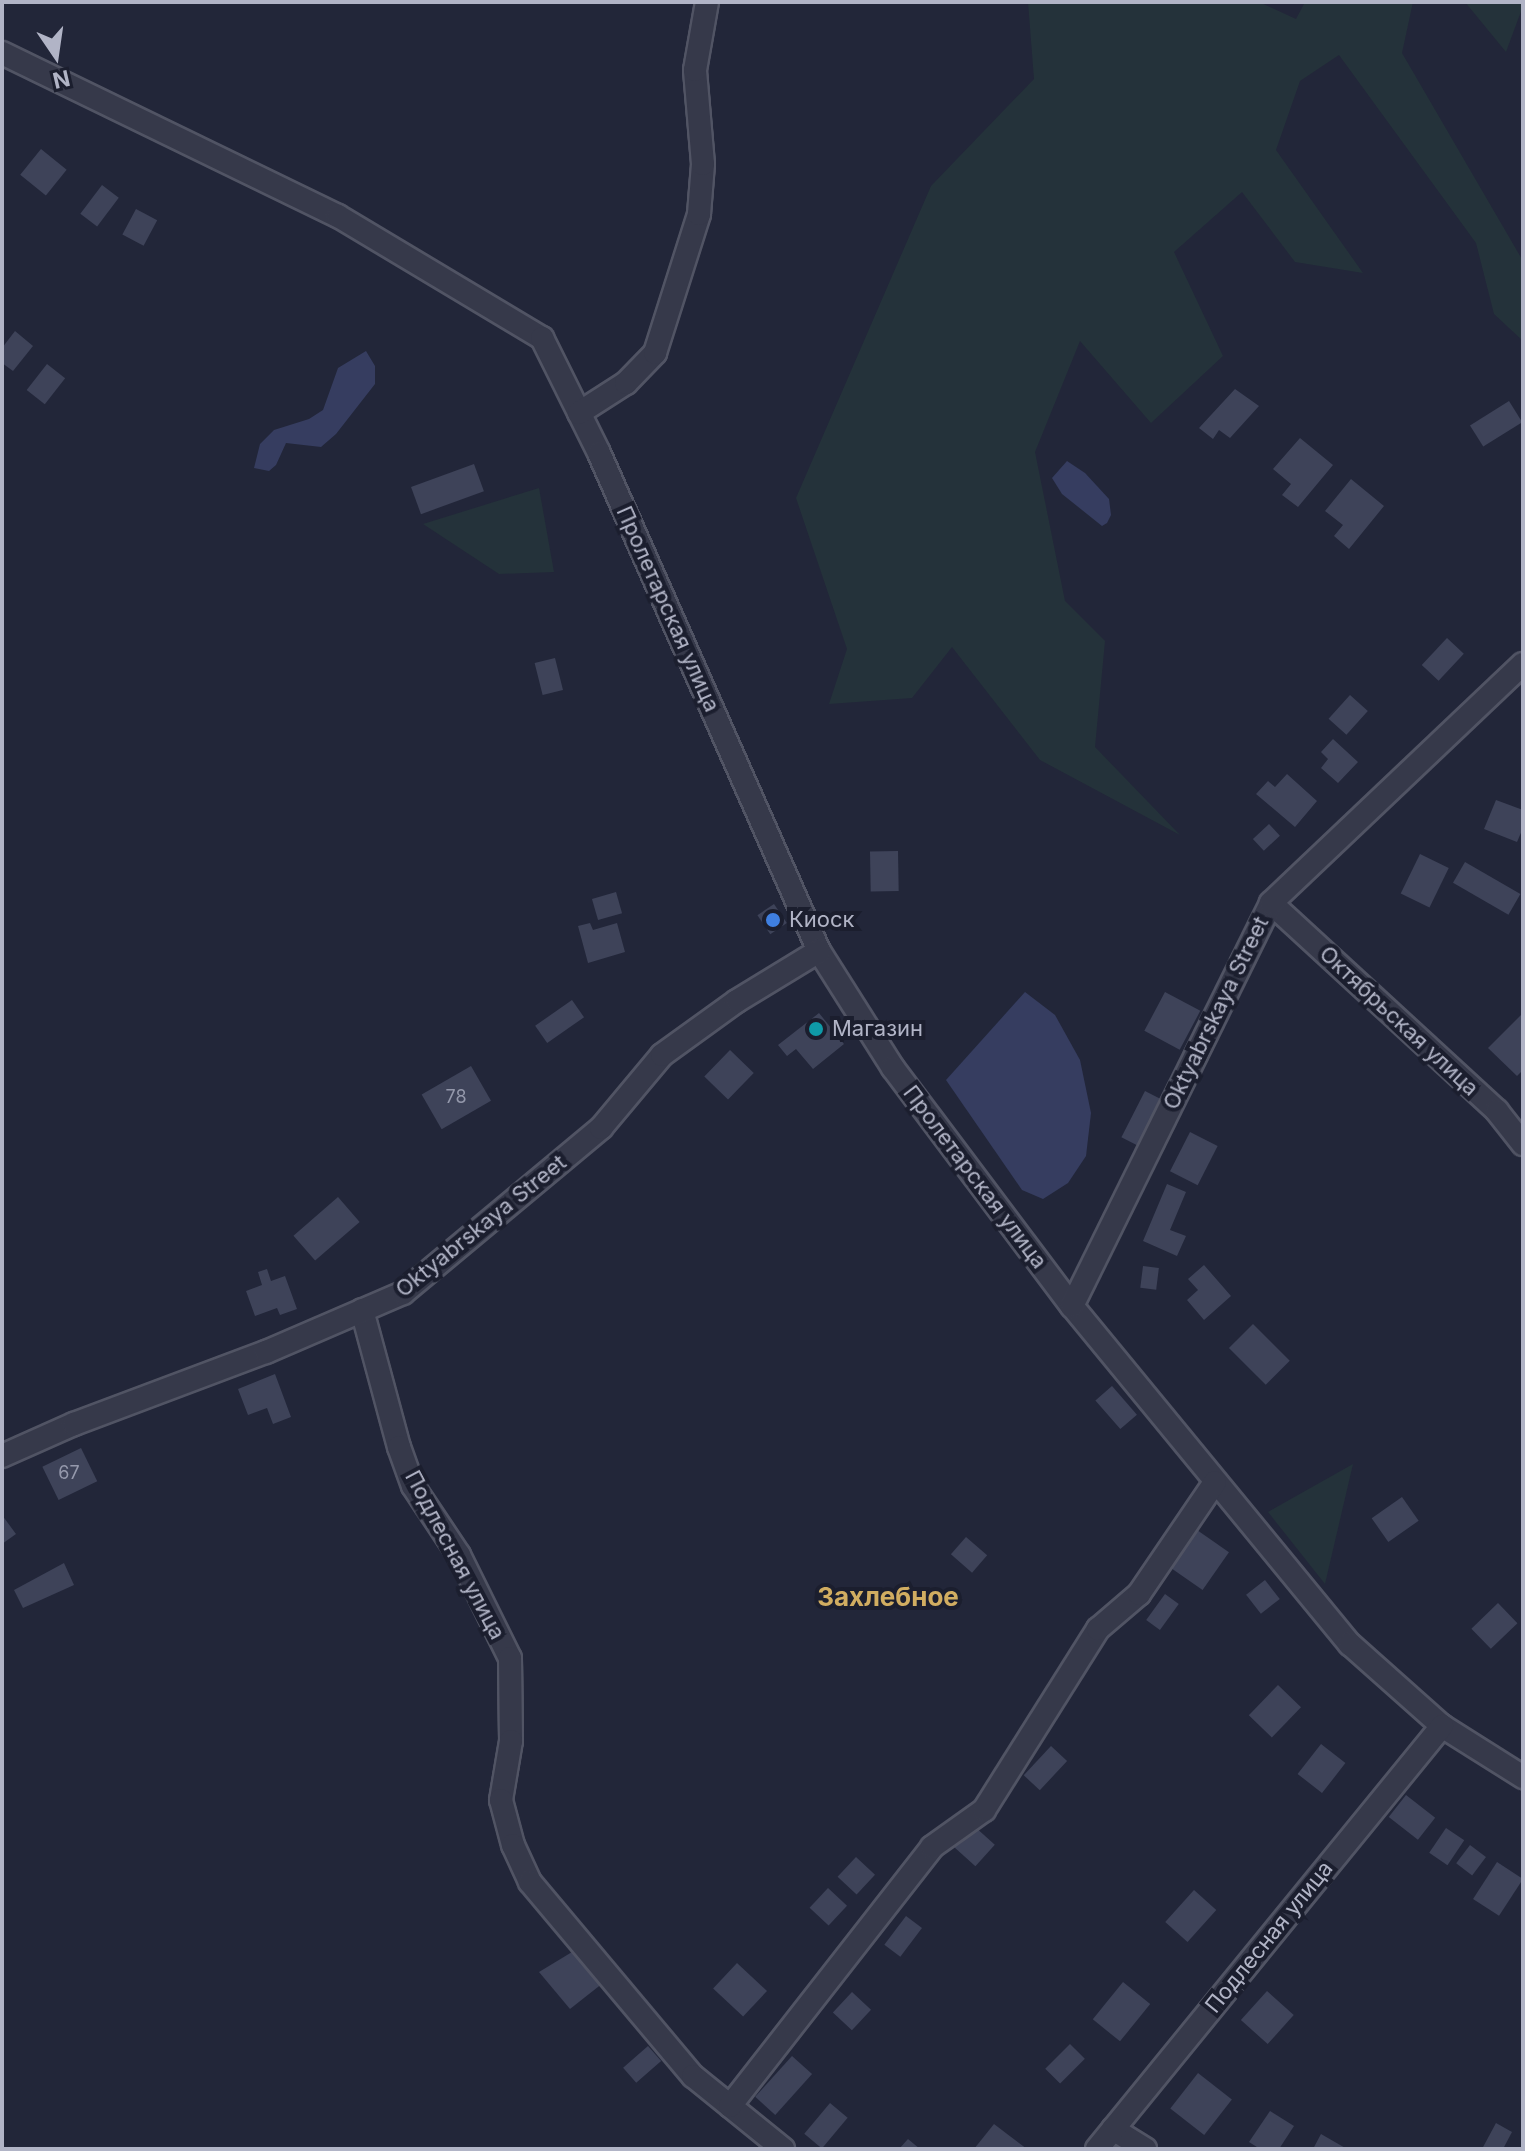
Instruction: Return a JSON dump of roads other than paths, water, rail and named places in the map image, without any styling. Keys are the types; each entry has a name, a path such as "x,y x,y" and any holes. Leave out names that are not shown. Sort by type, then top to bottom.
{"street":[{"path":"579,413 626,383 655,353 699,214 703,164 695,70 707,2"},
{"name":"Пролетарская улица","path":"2,53 338,216 542,338 599,453 819,951 893,1068 1072,1306 1350,1644 1442,1726 1523,1777"},
{"name":"Oktyabrskaya Street","path":"1072,1306 1271,903 1523,664"},
{"name":"Октябрьская улица","path":"1271,903 1497,1111 1523,1144"},
{"name":"Oktyabrskaya Street","path":"2,1456 74,1424 266,1352 403,1293 601,1128 662,1055 737,1001 819,951"},
{"name":"Подлесная улица","path":"362,1310 399,1447 413,1486 459,1555 510,1658 511,1741 501,1800 513,1845 530,1882 693,2076 783,2149"},
{"path":"730,2106 932,1847 984,1810 1098,1629 1139,1594 1215,1482"},
{"name":"Подлесная улица","path":"1097,2149 1442,1726"},
{"path":"1113,2129 1145,2149"}],"water":[{"path":"366,351 375,366 375,384 336,434 321,447 286,443 276,465 269,471 254,468 260,444 274,430 309,419 323,410 338,368"},
{"path":"1067,461 1085,473 1109,499 1111,515 1102,526 1062,494 1052,478"},
{"path":"1025,992 1055,1015 1080,1060 1091,1113 1086,1156 1068,1183 1043,1199 1022,1190 946,1080"}],"place":[{"name":"Киоск","path":"773,920"},
{"name":"Магазин","path":"816,1029"}],"district":[{"name":"Захлебное","path":"888,1597"}]}
